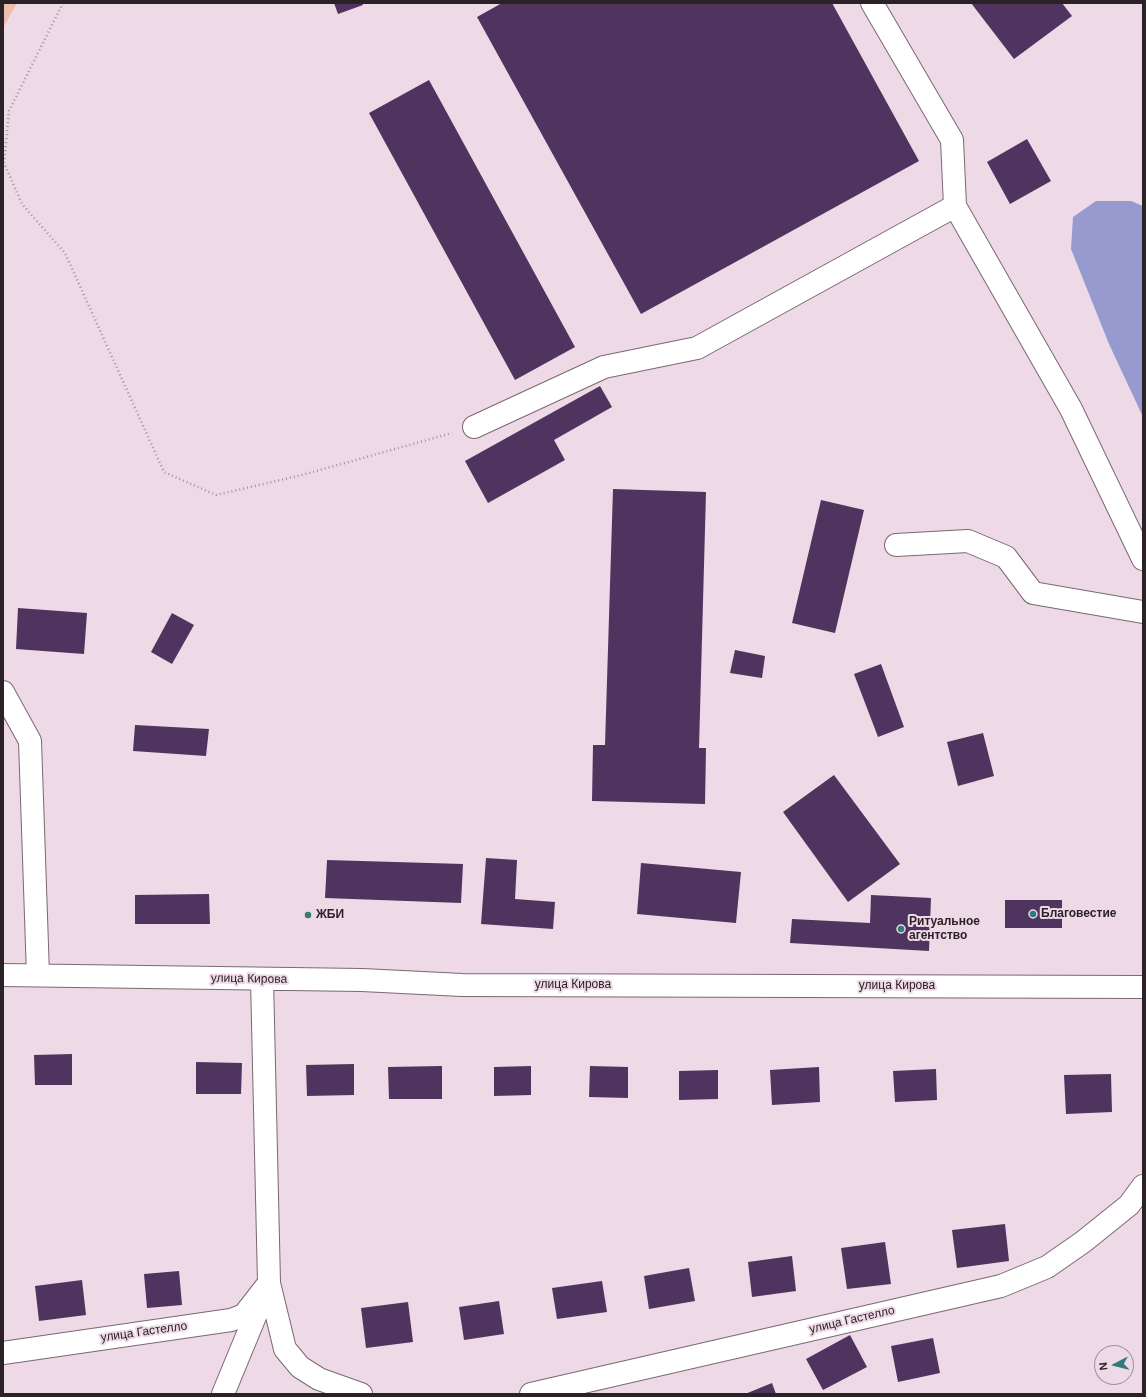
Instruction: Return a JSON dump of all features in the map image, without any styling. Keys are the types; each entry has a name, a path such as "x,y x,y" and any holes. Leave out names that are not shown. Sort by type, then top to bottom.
{"street":[{"path":"872,3 952,140 955,206 1070,409 1143,559"},
{"path":"474,427 604,367 697,348 955,206"},
{"path":"896,545 968,541 1006,557 1033,593 1143,612"},
{"path":"3,692 30,741 38,975"},
{"name":"улица Кирова","path":"3,975 362,980 462,985 1143,987"},
{"path":"262,979 269,1283 286,1349 300,1367 318,1379 361,1394"},
{"name":"улица Гастелло","path":"531,1394 1001,1286 1047,1267 1083,1242 1129,1205 1143,1186"},
{"path":"223,1394 269,1283"},
{"name":"улица Гастелло","path":"3,1353 231,1320 244,1315 269,1283"}],"path":[{"path":"63,3 9,112 4,163 22,204 65,253 164,472 216,495 302,475 474,427"}],"shaded area":[{"path":"3,3 17,3 3,28"}],"water":[{"path":"1096,201 1131,201 1143,206 1143,417 1109,344 1071,249 1073,217"}],"building":[{"path":"334,3 362,3 363,5 338,14"},
{"path":"502,3 832,3 919,161 641,314 477,17"},
{"path":"971,3 1062,3 1072,16 1014,59"},
{"path":"429,80 575,347 515,380 369,113"},
{"path":"1027,139 1051,181 1010,204 987,162"},
{"path":"600,386 612,407 554,440 565,460 488,503 465,461"},
{"path":"613,489 706,492 699,748 706,748 705,804 592,801 593,745 605,745"},
{"path":"821,500 864,510 835,633 792,623"},
{"path":"18,608 87,613 84,654 16,649"},
{"path":"172,613 194,625 172,664 151,652"},
{"path":"735,650 765,656 762,678 730,673"},
{"path":"881,664 904,727 878,737 854,674"},
{"path":"135,725 209,729 206,756 133,751"},
{"path":"983,733 994,776 958,786 947,742"},
{"path":"834,775 900,864 848,902 783,812"},
{"path":"486,858 517,860 515,899 555,902 553,929 481,924"},
{"path":"327,860 463,864 461,903 325,898"},
{"path":"641,863 741,872 736,923 637,914"},
{"path":"209,894 210,924 135,924 135,895"},
{"path":"871,895 931,898 929,951 790,943 792,919 870,923"},
{"name":"Благовестие","path":"1005,900 1062,900 1062,928 1005,928"},
{"path":"72,1054 72,1085 35,1085 34,1055"},
{"path":"196,1062 242,1063 241,1094 196,1094"},
{"path":"354,1064 354,1095 307,1096 306,1065"},
{"path":"442,1066 442,1099 389,1099 388,1067"},
{"path":"531,1066 531,1095 494,1096 494,1067"},
{"path":"590,1066 628,1067 628,1098 589,1097"},
{"path":"819,1067 820,1102 772,1105 770,1070"},
{"path":"936,1069 937,1100 895,1102 893,1071"},
{"path":"718,1070 718,1099 679,1100 679,1071"},
{"path":"1111,1074 1112,1112 1066,1114 1064,1075"},
{"path":"1005,1224 1009,1261 957,1268 952,1230"},
{"path":"885,1242 891,1284 847,1289 841,1248"},
{"path":"792,1256 796,1291 752,1297 748,1262"},
{"path":"689,1268 695,1301 649,1309 644,1276"},
{"path":"179,1271 182,1305 147,1308 144,1274"},
{"path":"82,1280 86,1315 39,1321 35,1286"},
{"path":"602,1281 607,1312 557,1319 552,1288"},
{"path":"499,1301 504,1334 464,1340 459,1307"},
{"path":"408,1302 413,1342 366,1348 361,1308"},
{"path":"850,1335 867,1367 823,1390 806,1359"},
{"path":"933,1338 940,1373 898,1382 891,1346"},
{"path":"772,1383 776,1394 745,1394"}],"place":[{"name":"Благовестие","path":"1033,914"},
{"name":"ЖБИ","path":"308,915"},
{"name":"Ритуальное агентство","path":"901,929"}]}
